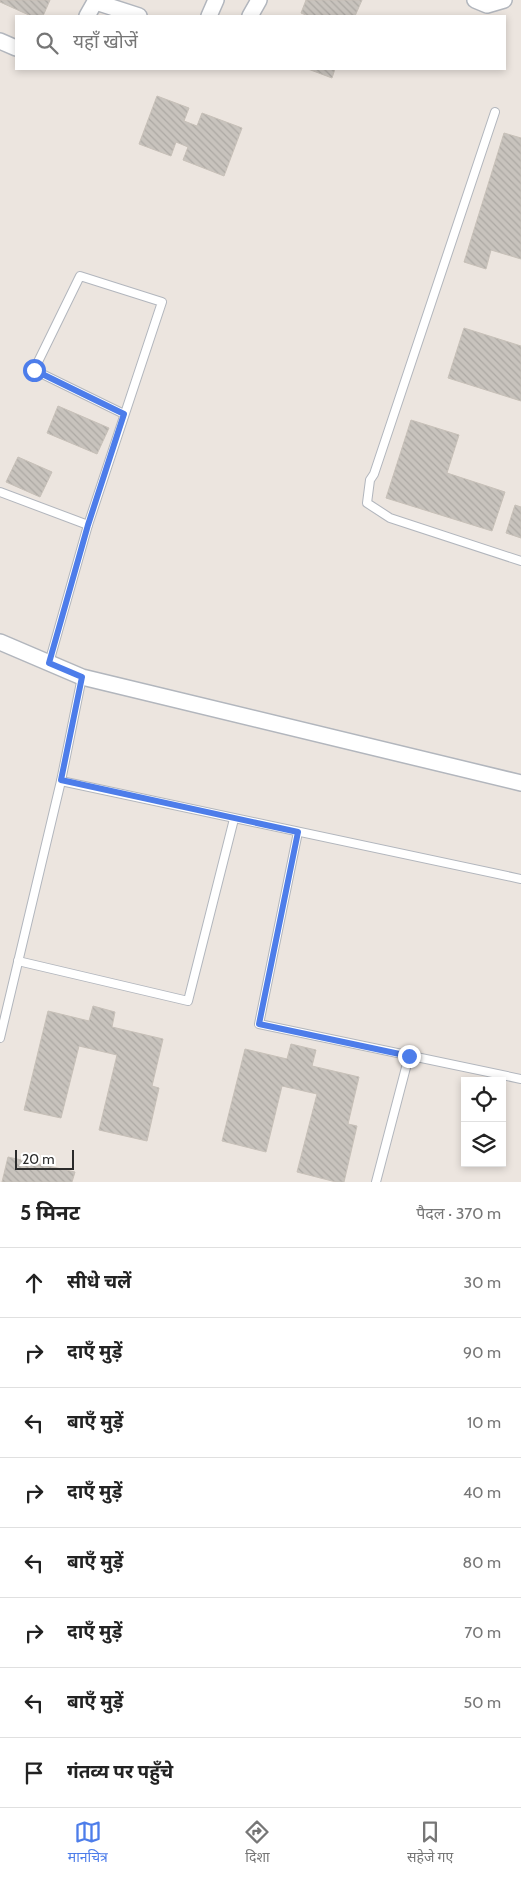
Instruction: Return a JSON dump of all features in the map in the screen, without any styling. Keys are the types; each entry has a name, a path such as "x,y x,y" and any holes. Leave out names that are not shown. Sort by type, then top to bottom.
{"street":[{"path":"208,15 216,0"},
{"path":"250,15 258,0"},
{"path":"475,0 487,5 504,0"},
{"path":"88,15 96,1 136,15"},
{"path":"0,41 15,48"},
{"path":"0,642 82,677 521,783"}],"lane":[{"path":"495,112 374,474 370,480 367,503 390,518 521,561"},
{"path":"49,663 88,525 162,302 80,276 34,370 124,414"},
{"path":"0,492 88,525"},
{"path":"0,1038 61,780 82,677"},
{"path":"61,780 521,880"},
{"path":"18,960 188,1001 234,819"},
{"path":"298,832 259,1024 521,1079"},
{"path":"376,1182 409,1056"}],"building":[{"path":"0,0 50,0 43,15 29,15 0,2"},
{"path":"306,0 362,0 355,15 306,15 301,13"},
{"path":"311,70 335,70 332,78"},
{"path":"157,96 189,108 184,121 197,126 202,113 242,128 224,176 183,160 188,147 176,142 171,156 139,144"},
{"path":"504,133 521,138 521,259 491,250 486,269 464,262"},
{"path":"464,328 521,346 521,401 448,378"},
{"path":"58,406 109,428 97,454 47,433"},
{"path":"411,420 459,435 447,473 505,492 492,531 386,498"},
{"path":"18,457 52,472 40,497 6,482"},
{"path":"515,505 521,507 521,538 506,533"},
{"path":"93,1006 115,1012 112,1027 163,1039 152,1086 159,1088 147,1141 99,1130 117,1055 79,1046 61,1118 24,1110 48,1011 89,1021"},
{"path":"291,1044 316,1050 312,1066 359,1077 348,1124 357,1126 344,1182 336,1182 297,1172 317,1094 282,1086 266,1152 222,1141 245,1049 287,1059"},
{"path":"8,1157 75,1172 72,1182 2,1182"}],"route":[{"path":"34,370 124,414 88,525 49,663 82,677 61,780 298,832 259,1024 409,1056"}]}
